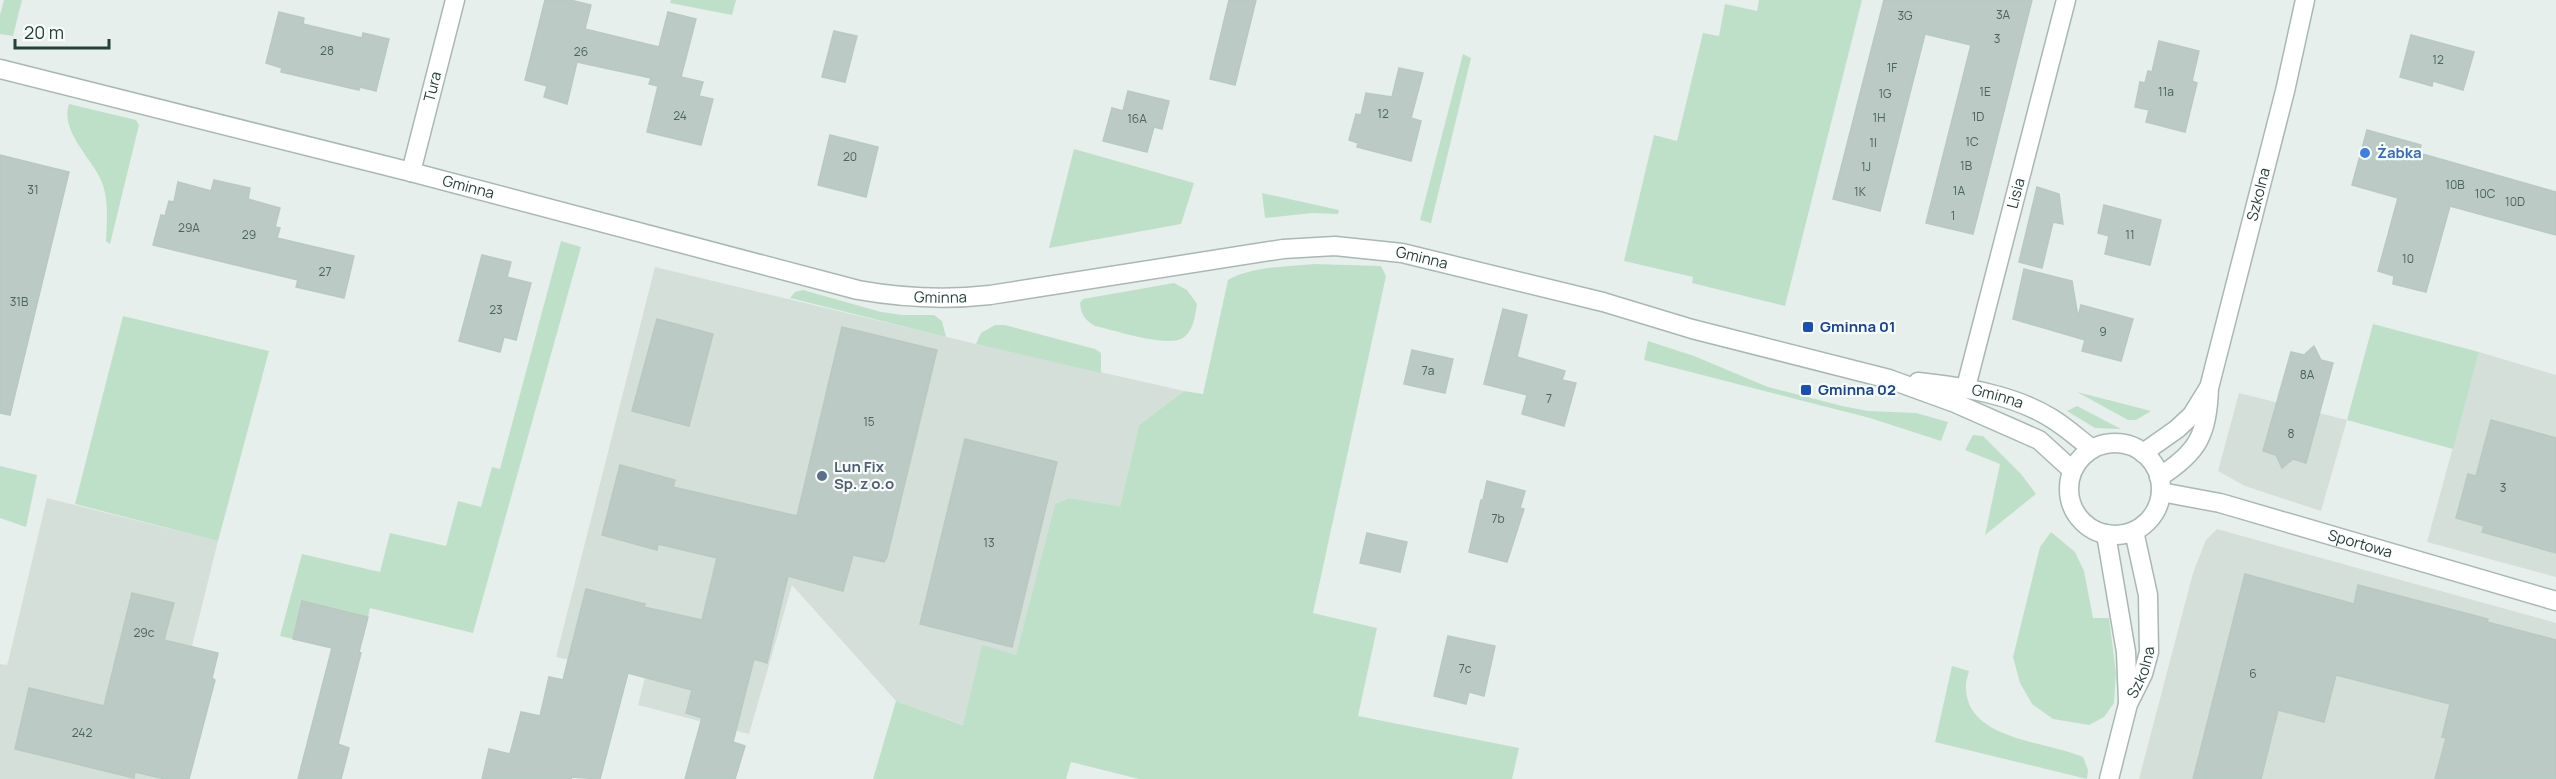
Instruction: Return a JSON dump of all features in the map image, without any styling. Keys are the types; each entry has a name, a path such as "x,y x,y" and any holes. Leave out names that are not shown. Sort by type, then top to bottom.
{"street":[{"name":"Tura","path":"411,172 455,0"},
{"name":"Lisia","path":"1966,387 2066,0"},
{"name":"Szkolna","path":"2160,484 2194,447 2206,424 2209,388 2285,91 2304,0"},
{"name":"Gminna","path":"0,69 411,172 858,290 921,298 961,298 1282,249 1335,246 1402,254 1603,302 1692,330 1889,379 1955,403 2039,440 2073,470"},
{"name":"Gminna","path":"1889,379 1966,387 2029,406 2052,419 2092,449"},
{"name":"Szkolna","path":"2143,453 2192,415 2209,388"},
{"path":"2115,443 2130,445 2154,464 2160,484 2158,506 2150,519 2134,531 2115,535 2106,534 2091,529 2074,512 2069,488 2073,470 2081,458 2092,449 2115,443"},
{"name":"Sportowa","path":"2160,484 2556,601"},
{"name":"Szkolna","path":"2109,779 2128,704 2143,674 2149,652 2148,595 2134,531"},
{"name":"Szkolna","path":"2106,534 2126,652 2128,704"}],"shaded area":[{"path":"655,267 1184,391 1139,425 1120,506 1069,498 1055,504 1016,656 982,646 964,725 896,701 792,585 749,734 638,705 645,677 556,657"},
{"path":"2479,352 2556,375 2556,577 2427,542"},
{"path":"2239,393 2347,420 2321,511 2245,486 2218,471"},
{"path":"47,498 218,541 159,779 0,779 0,664 7,665 9,658"},
{"path":"2217,529 2556,623 2556,779 2139,779 2193,573 2206,540"}],"green space":[{"path":"4,0 22,0 13,36 0,34 0,15"},
{"path":"671,0 736,0 732,15 670,3"},
{"path":"1759,0 1862,0 1785,306 1692,283 1693,277 1624,261 1654,135 1677,141 1703,33 1719,36 1725,4 1757,11"},
{"path":"1463,54 1471,58 1431,223 1420,220"},
{"path":"69,104 136,120 139,125 110,244 106,241 107,210 104,187 72,134 67,114"},
{"path":"1074,149 1194,183 1181,224 1049,248"},
{"path":"1262,193 1339,210 1338,214 1313,213 1265,218"},
{"path":"561,241 581,247 473,633 370,608 368,617 303,601 293,639 280,636 302,554 380,572 390,533 446,546 458,501 481,507 492,467 500,469"},
{"path":"1314,264 1381,266 1386,276 1313,613 1377,628 1358,716 1519,748 1512,779 1139,779 1071,762 1066,779 873,779 896,701 963,725 982,645 1016,655 1055,504 1069,498 1120,506 1139,425 1184,391 1203,394 1228,280 1248,272"},
{"path":"1174,283 1187,290 1197,304 1190,331 1183,338 1175,341 1153,340 1095,326 1086,319 1081,311 1080,303 1083,299"},
{"path":"803,290 881,312 934,315 942,321 946,337 790,298 795,292"},
{"path":"123,316 269,351 218,541 75,504"},
{"path":"2373,324 2479,352 2453,449 2347,420"},
{"path":"995,325 1005,325 1095,349 1101,353 1101,373 976,344 981,333"},
{"path":"1648,341 1694,356 1768,387 1842,406 1868,411 1916,413 1948,422 1941,441 1870,418 1644,360"},
{"path":"2077,392 2151,411 2136,420 2128,420"},
{"path":"2077,406 2121,429 2095,428 2067,411"},
{"path":"1973,435 1983,436 2021,474 2036,494 1985,535 2000,464 1965,450"},
{"path":"0,466 37,475 26,527 0,518"},
{"path":"2051,532 2075,552 2084,571 2093,618 2109,618 2116,673 2114,703 2104,717 2089,725 2053,719 2032,704 2020,683 2013,657 2040,547"},
{"path":"1952,666 1969,671 1966,689 1970,706 1980,719 2012,736 2083,757 2088,770 2087,779 1935,742"}],"building":[{"path":"545,0 570,0 591,5 585,29 659,47 668,12 696,19 681,77 703,82 699,96 713,99 701,145 647,132 658,86 649,84 651,78 577,62 567,104 544,97 547,86 525,80"},
{"path":"1229,0 1256,0 1235,85 1210,79"},
{"path":"1884,0 2032,0 1973,234 1926,223 1971,45 1925,34 1880,211 1833,199"},
{"path":"279,12 304,18 303,24 362,38 363,33 389,39 376,91 360,87 359,90 281,72 282,68 266,63"},
{"path":"834,31 857,36 845,82 822,77"},
{"path":"2411,35 2474,52 2463,90 2433,81 2432,86 2400,77"},
{"path":"2159,41 2199,51 2192,81 2197,83 2185,132 2146,122 2149,110 2135,107 2140,82 2145,83 2148,71 2152,72"},
{"path":"1399,68 1423,73 1411,118 1421,121 1411,161 1357,147 1358,143 1349,140 1356,114 1361,115 1366,93 1392,97"},
{"path":"1128,91 1169,101 1162,129 1154,127 1147,152 1103,141 1112,108 1123,111"},
{"path":"2367,130 2421,145 2419,153 2556,192 2556,235 2450,206 2426,292 2393,284 2394,276 2378,271 2398,198 2352,185"},
{"path":"830,135 878,147 866,197 818,185"},
{"path":"0,155 69,172 10,415 0,413"},
{"path":"214,180 250,188 248,199 280,208 275,227 280,228 277,238 354,256 344,298 296,287 298,280 153,245 161,215 165,216 169,201 174,202 178,182 211,191"},
{"path":"2037,187 2059,194 2063,224 2053,222 2042,268 2019,262"},
{"path":"2104,205 2161,220 2150,265 2105,254 2109,236 2098,233"},
{"path":"482,255 511,262 507,277 531,283 516,340 504,337 500,352 459,341"},
{"path":"2024,269 2072,281 2078,317 2081,305 2133,319 2121,361 2082,351 2085,340 2013,319"},
{"path":"1503,309 1527,315 1517,357 1565,371 1562,380 1576,383 1564,426 1522,414 1527,395 1484,384"},
{"path":"657,319 713,334 689,426 632,411"},
{"path":"842,327 937,350 887,557 884,562 853,555 843,591 788,576 767,663 754,659 733,742 745,746 735,779 685,779 702,718 686,713 692,690 628,673 600,779 572,777 571,779 482,779 489,749 510,754 521,712 540,716 549,677 563,680 586,589 645,604 644,607 702,620 717,558 658,544 657,550 602,535 620,465 675,480 673,487 797,516"},
{"path":"2314,346 2321,360 2333,363 2306,463 2293,459 2282,468 2276,455 2263,451 2291,352 2304,355"},
{"path":"1412,350 1453,359 1445,393 1404,384"},
{"path":"2491,420 2556,438 2556,553 2482,532 2484,526 2456,518 2468,474 2476,476"},
{"path":"965,439 1057,462 1012,647 920,624"},
{"path":"1487,481 1525,491 1520,508 1524,509 1507,562 1469,552"},
{"path":"1367,533 1407,542 1400,572 1360,563"},
{"path":"2245,574 2354,604 2358,585 2488,619 2487,622 2556,640 2556,779 2435,779 2446,738 2442,737 2450,704 2336,675 2324,722 2278,710 2261,779 2193,779"},
{"path":"132,593 174,603 164,640 218,653 212,678 215,680 189,779 165,779 135,772 134,778 15,749 29,688 104,706"},
{"path":"302,601 368,617 338,744 349,748 341,779 298,779 332,648 293,639"},
{"path":"1448,636 1495,646 1484,696 1469,692 1466,704 1434,696"}],"place":[{"name":"Żabka","path":"2365,153"},
{"name":"Gminna 01","path":"1808,327"},
{"name":"Gminna 02","path":"1806,390"},
{"name":"Lun Fix Sp. z o.o","path":"822,476"}]}
